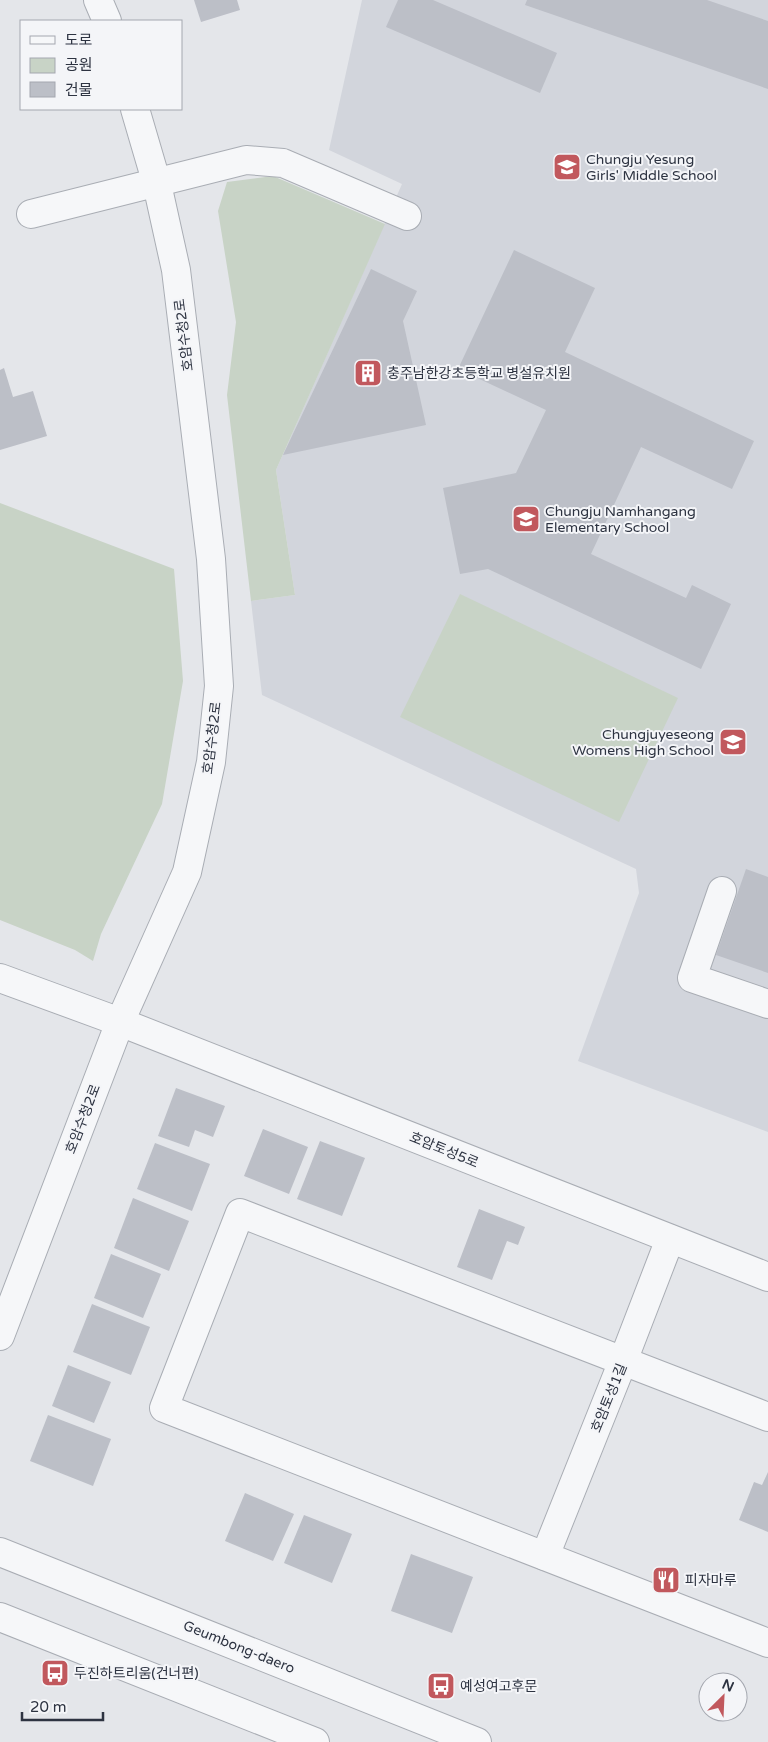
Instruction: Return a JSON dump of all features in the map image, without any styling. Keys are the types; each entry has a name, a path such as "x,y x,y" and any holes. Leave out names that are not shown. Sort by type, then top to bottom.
{"street":[{"path":"98,0 107,20"},
{"name":"호암수청2로","path":"0,1336 120,1022 187,872 211,762 219,686 211,559 176,270 157,184 135,110"},
{"path":"31,214 157,184 246,160 283,163 407,216"},
{"path":"722,890 692,978 768,1004"},
{"name":"호암토성5로","path":"0,978 120,1022 768,1277"},
{"path":"768,1418 240,1213 164,1408 768,1643"},
{"name":"호암토성1길","path":"545,1556 670,1239"},
{"name":"Geumbong-daero","path":"0,1552 477,1742"},
{"path":"0,1617 315,1742"}],"shaded area":[{"name":"Chungju Namhangang Elementary School","path":"362,0 768,0 768,1132 578,1061 639,893 636,869 262,695 251,601 295,595 276,470 402,184 329,150"}],"green space":[{"path":"273,176 385,224 276,470 295,595 251,601 227,395 236,322 218,211 227,182"},
{"path":"0,503 174,569 183,681 162,804 101,934 93,961 75,950 0,920"},
{"path":"460,594 678,698 619,822 400,717"}],"building":[{"path":"194,0 237,0 240,10 201,22"},
{"path":"398,0 433,0 557,53 540,93 386,27"},
{"path":"527,0 707,0 768,21 768,89 525,5"},
{"path":"514,250 595,288 565,352 754,441 732,489 641,447 591,554 686,598 692,585 731,604 701,669 488,569 460,574 443,488 516,473 546,410 458,369"},
{"name":"충주남한강초등학교 병설유치원","path":"371,269 417,291 403,321 426,425 283,455"},
{"path":"4,368 13,397 33,391 47,436 0,450 0,370"},
{"path":"746,869 768,877 768,973 716,955"},
{"path":"176,1088 225,1106 213,1137 195,1130 189,1147 158,1136"},
{"path":"263,1129 308,1147 289,1194 244,1176"},
{"path":"320,1141 365,1158 342,1216 297,1199"},
{"path":"155,1143 210,1164 192,1211 137,1189"},
{"path":"133,1198 189,1221 169,1271 114,1248"},
{"path":"479,1209 525,1227 518,1245 507,1241 492,1280 457,1267"},
{"path":"111,1254 161,1274 143,1318 94,1298"},
{"path":"92,1304 150,1327 131,1375 73,1352"},
{"path":"68,1365 111,1382 94,1423 52,1406"},
{"path":"48,1415 111,1439 93,1486 30,1461"},
{"path":"768,1472 768,1532 739,1520 754,1482 762,1485"},
{"path":"245,1493 294,1514 273,1561 225,1541"},
{"path":"304,1515 352,1534 332,1583 284,1563"},
{"path":"411,1554 473,1577 452,1633 391,1611"}],"place":[{"name":"Chungju Yesung Girls' Middle School","path":"567,167"},
{"name":"충주남한강초등학교 병설유치원","path":"368,373"},
{"name":"Chungju Namhangang Elementary School","path":"526,519"},
{"name":"Chungjuyeseong Womens High School","path":"733,742"},
{"name":"피자마루","path":"666,1580"},
{"name":"두진하트리움(건너편)","path":"55,1673"},
{"name":"예성여고후문","path":"441,1686"}]}
